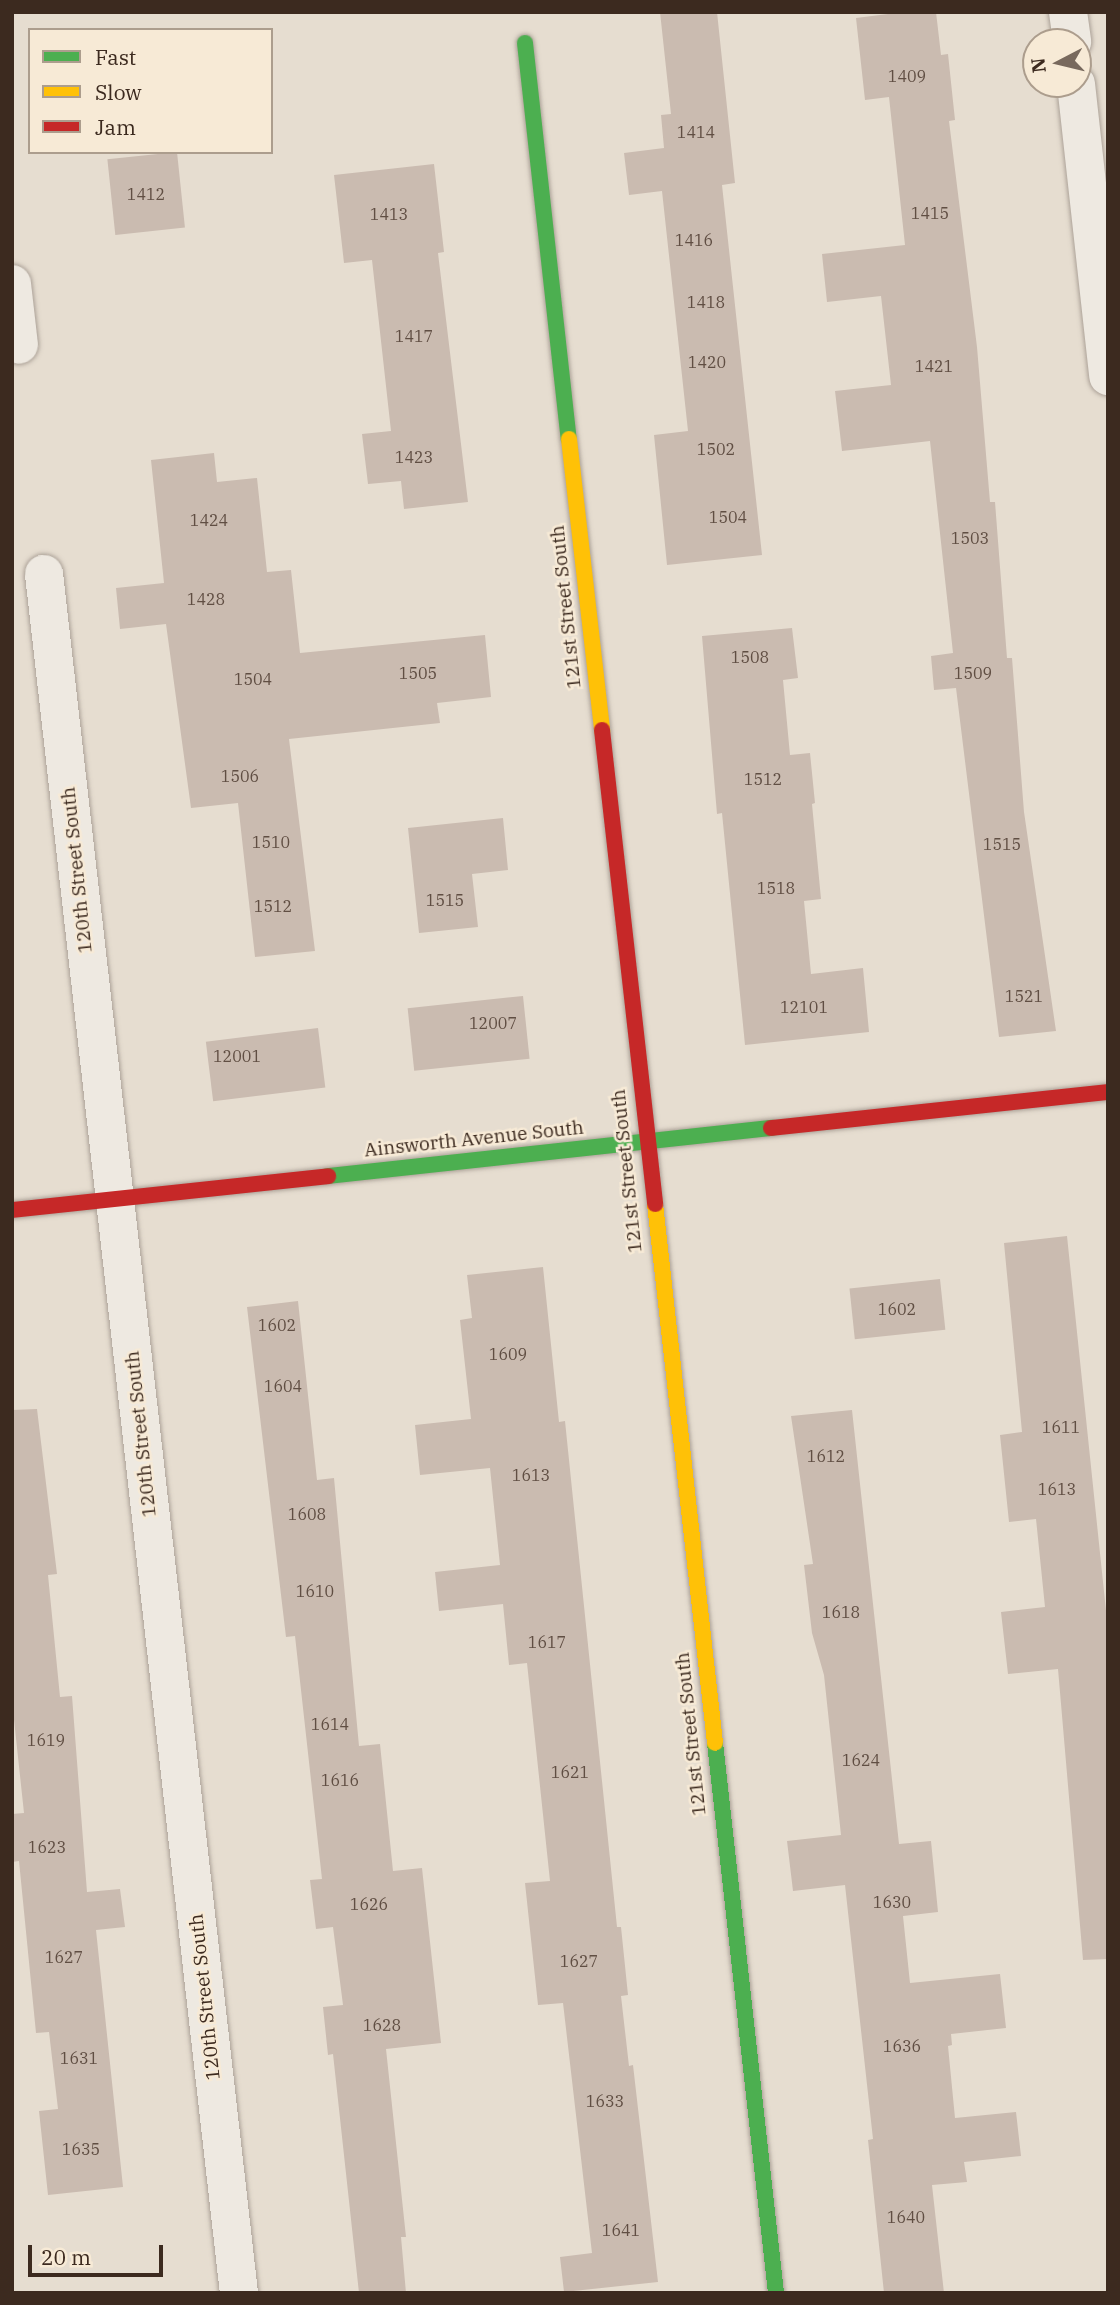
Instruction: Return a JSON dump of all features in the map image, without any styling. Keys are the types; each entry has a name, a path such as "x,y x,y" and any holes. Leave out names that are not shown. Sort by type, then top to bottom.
{"street":[{"name":"121st Street South","path":"525,43 645,1142 776,2293"},
{"path":"1078,98 1108,376"},
{"path":"12,284 19,345"},
{"name":"120th Street South","path":"44,574 239,2293"},
{"name":"Ainsworth Avenue South","path":"12,1210 1108,1092"}],"building":[{"path":"660,12 717,12 735,183 722,185 762,555 667,565 654,435 688,431 662,191 629,195 624,153 664,148 661,115 671,114"},
{"path":"904,12 936,12 941,55 948,54 955,120 949,121 977,347 990,502 995,502 1007,658 1012,658 1024,812 1056,1031 999,1037 956,688 934,690 931,656 953,653 930,441 842,451 835,391 891,385 881,296 827,302 822,254 905,245 889,97 865,100 856,18"},
{"path":"177,154 185,228 115,235 107,159"},
{"path":"434,164 444,252 438,253 468,502 404,509 401,481 368,484 362,434 391,431 372,260 344,263 334,175"},
{"path":"214,453 217,482 257,478 267,572 291,570 300,653 485,635 491,697 437,703 440,723 289,739 315,951 255,957 238,803 191,808 166,624 120,629 116,588 164,583 151,460"},
{"path":"792,628 798,678 783,680 790,755 810,753 821,899 804,901 811,974 863,968 869,1032 745,1045 722,813 717,814 702,636"},
{"path":"503,818 508,870 472,874 478,927 419,933 408,828"},
{"path":"523,996 530,1059 414,1071 408,1008"},
{"path":"318,1028 325,1088 213,1101 206,1042"},
{"path":"1067,1236 1108,1630 1108,1959 1083,1960 1058,1669 1008,1674 1001,1612 1045,1607 1036,1519 1009,1522 1000,1435 1022,1432 1004,1243"},
{"path":"543,1267 559,1422 565,1421 617,1927 621,1927 628,1995 621,1996 629,2066 633,2065 658,2282 564,2292 560,2257 592,2253 563,2003 538,2005 525,1883 550,1881 527,1663 509,1665 503,1604 439,1611 435,1572 500,1565 490,1468 420,1475 415,1425 471,1419 460,1320 472,1318 467,1275"},
{"path":"940,1279 945,1330 855,1339 849,1289"},
{"path":"298,1301 317,1480 334,1478 359,1746 380,1744 393,1871 422,1868 441,2043 386,2049 406,2237 401,2237 406,2293 359,2293 333,2054 328,2055 323,2007 343,2005 333,1927 316,1929 310,1880 322,1879 295,1636 286,1637 247,1307"},
{"path":"37,1409 57,1574 48,1575 60,1697 72,1696 87,1892 120,1889 125,1927 96,1930 123,2187 48,2195 39,2111 58,2109 49,2032 36,2033 19,1861 12,1862 12,1814 24,1813 12,1701 12,1410"},
{"path":"852,1410 899,1844 931,1841 938,1912 903,1916 910,1983 1000,1974 1006,2028 951,2034 952,2045 948,2046 955,2118 1016,2112 1021,2156 964,2162 967,2182 932,2185 944,2293 884,2293 868,2140 873,2139 845,1885 793,1891 787,1841 841,1835 824,1675 812,1633 804,1565 813,1564 791,1416"}],"traffic: fast":[{"path":"525,43 569,439"},
{"path":"328,1176 771,1128"},
{"path":"715,1743 776,2293"}],"traffic: slow":[{"path":"569,439 602,730"},
{"path":"655,1204 715,1743"}],"traffic: jam":[{"path":"602,730 655,1204"},
{"path":"771,1128 1108,1092"},
{"path":"12,1210 328,1176"}]}
